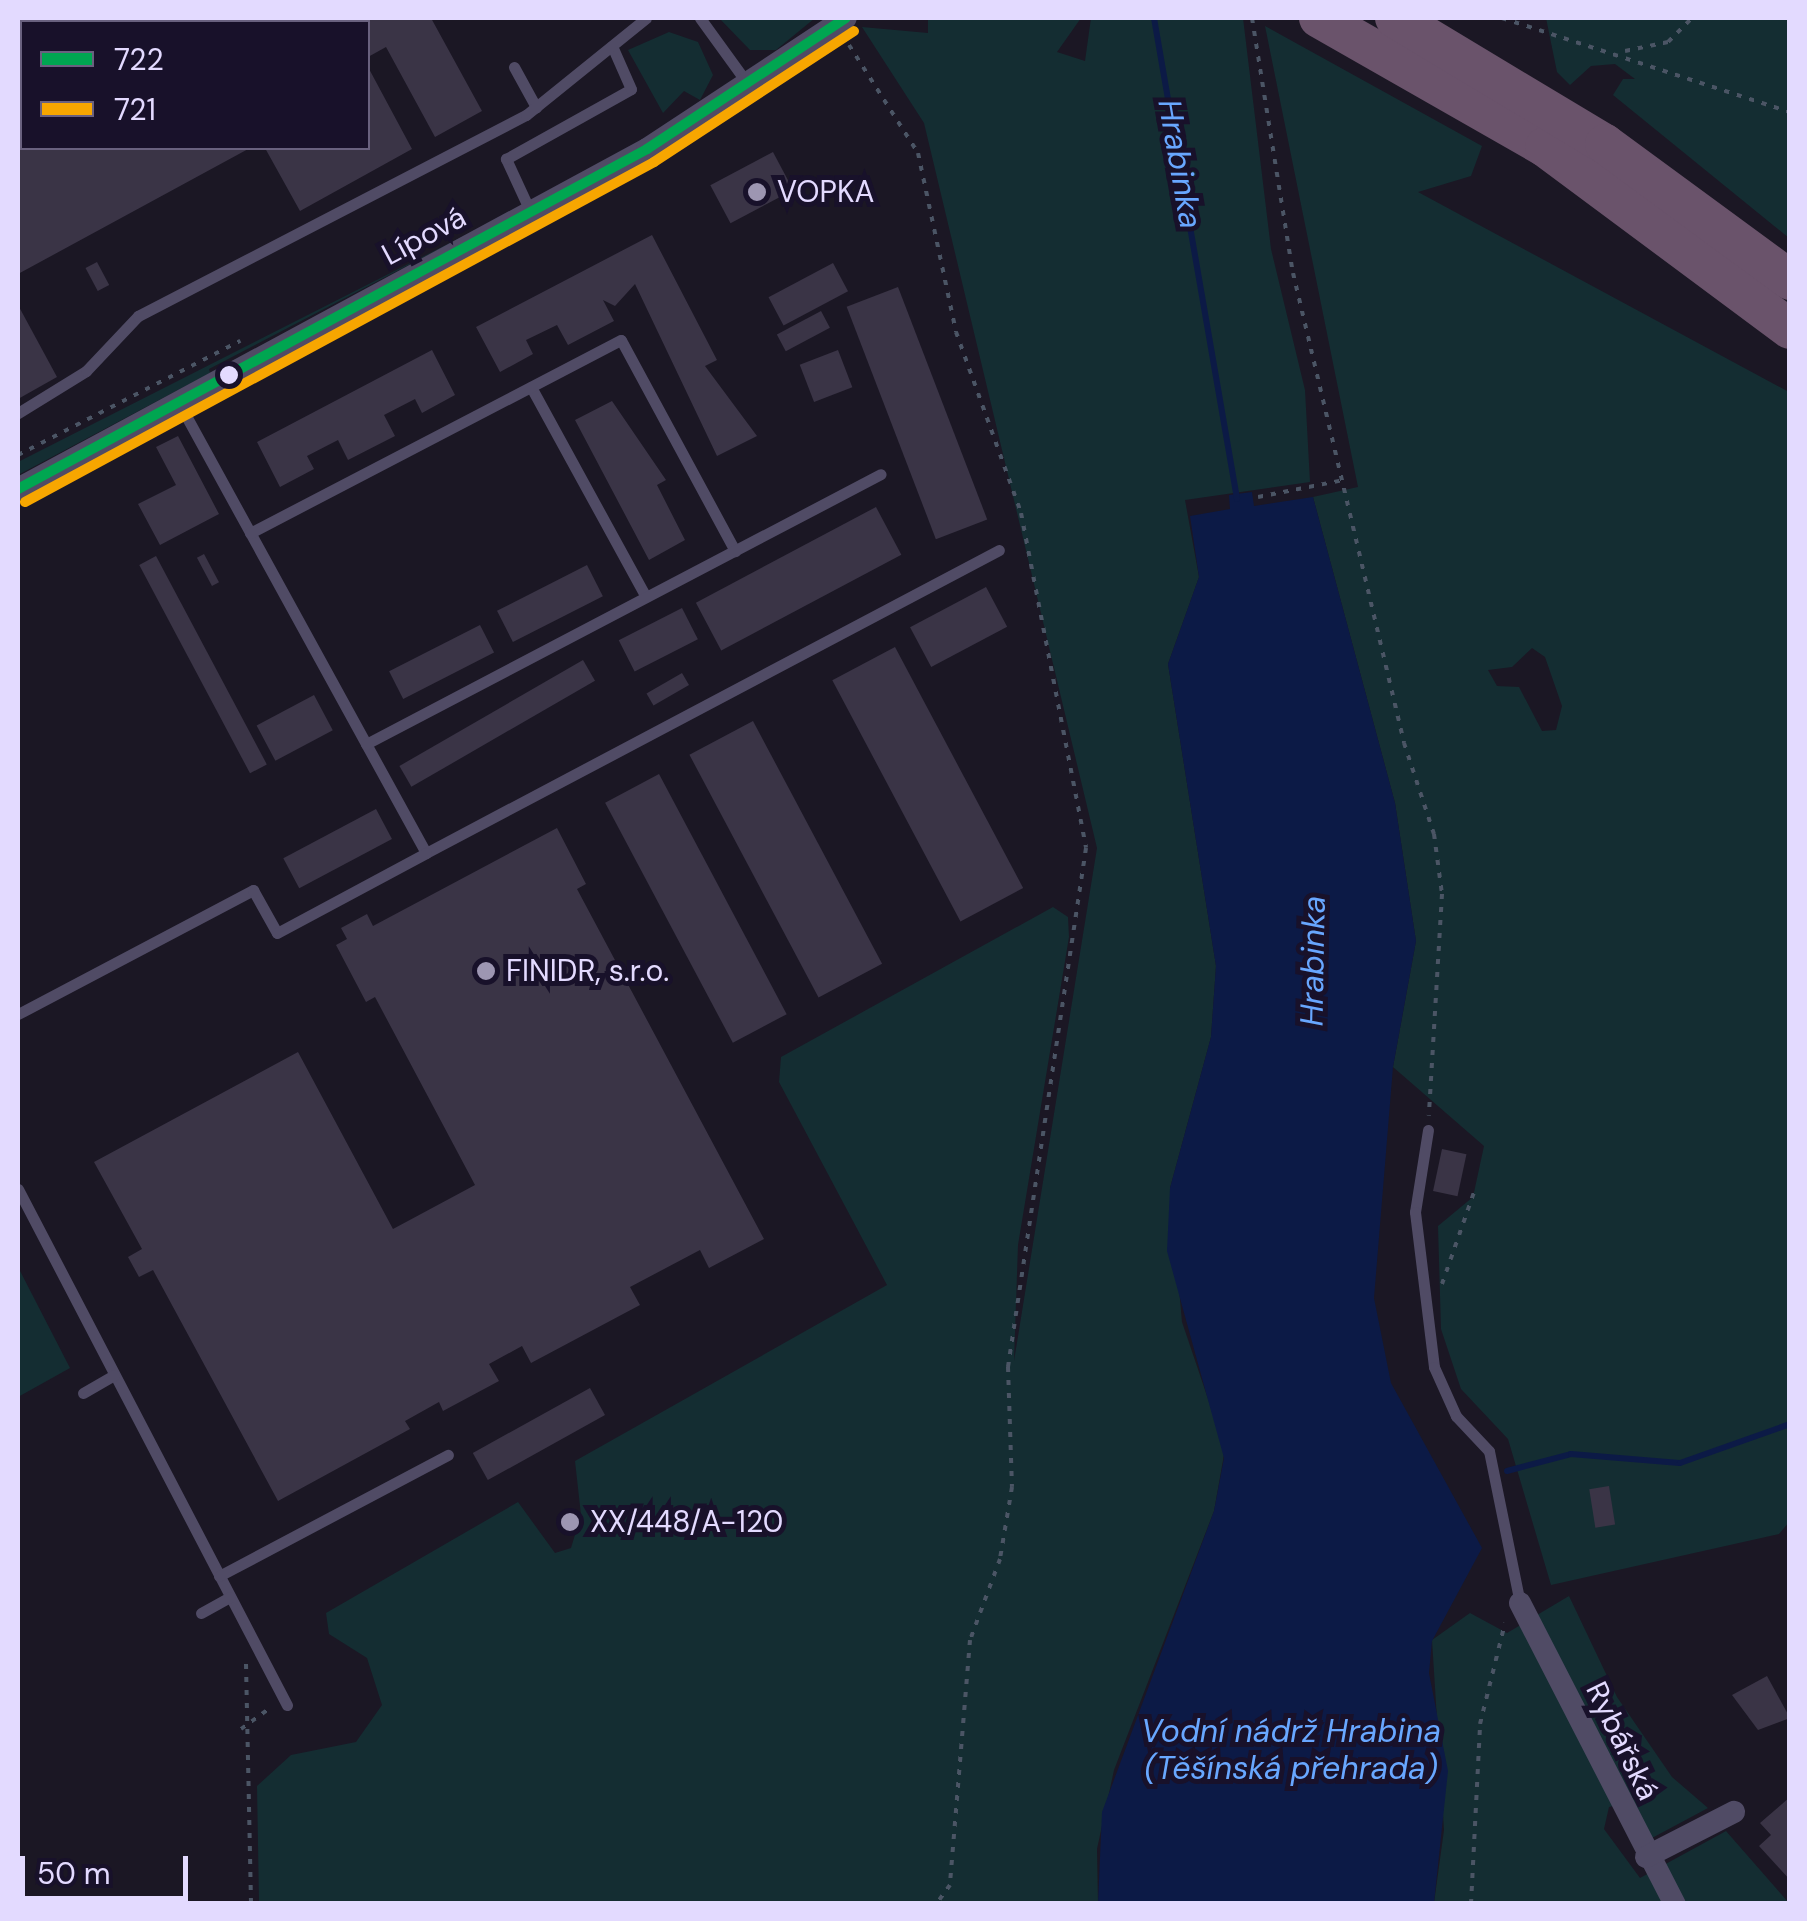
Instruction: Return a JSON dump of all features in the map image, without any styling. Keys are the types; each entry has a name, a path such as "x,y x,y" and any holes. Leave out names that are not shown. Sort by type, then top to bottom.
{"highway":[{"path":"1319,18 1595,160 1790,329"},
{"path":"1395,18 1595,160 1790,280"}],"street":[{"name":"Lípová","path":"18,489 530,213 749,85 838,20"},
{"name":"Rybářská","path":"1520,1603 1646,1857 1676,1904"},
{"path":"1646,1857 1734,1812"}],"lane":[{"path":"18,413 86,372 138,316 536,107 646,18"},
{"path":"700,18 749,85"},
{"path":"530,213 506,160 631,89 612,46"},
{"path":"514,67 536,107"},
{"path":"250,533 622,340 734,551"},
{"path":"531,387 646,597"},
{"path":"179,403 426,853"},
{"path":"366,744 881,474"},
{"path":"18,1014 254,890 277,932 999,550"},
{"path":"1428,1130 1415,1212 1426,1320 1456,1416 1489,1451 1520,1603"},
{"path":"18,1189 287,1704"},
{"path":"84,1393 114,1375"},
{"path":"219,1576 448,1456"},
{"path":"201,1613 230,1597"}],"path":[{"path":"1252,18 1293,273 1404,743 1434,834 1442,894 1428,1130"},
{"path":"1502,18 1621,52 1790,112"},
{"path":"1621,52 1668,42 1692,18"},
{"path":"838,20 918,152 956,332 1020,513 1086,848 1008,1367 1012,1487 1000,1559 970,1640 950,1886 936,1904"},
{"path":"1258,497 1344,480"},
{"path":"1426,1320 1475,1189"},
{"path":"1471,1904 1480,1724 1502,1627 1520,1603"},
{"path":"248,1631 241,1729 251,1904"},
{"path":"241,1729 287,1704"}],"green space":[{"path":"719,18 815,18 776,50 750,50"},
{"path":"928,18 1081,18 1057,52 1085,61 1091,18 1243,18 1271,249 1305,390 1310,482 1185,500 1199,577 1168,664 1216,966 1211,1037 1170,1188 1182,1322 1225,1449 1214,1511 1114,1770 1097,1849 1098,1903 259,1903 257,1786 291,1755 356,1742 382,1705 367,1658 329,1634 326,1613 518,1502 555,1553 571,1548 581,1515 575,1461 887,1285 779,1082 781,1057 1053,907 1068,917 1069,937 1018,1245 1014,1361 1097,848 924,123 862,27 928,33"},
{"path":"1546,18 1789,18 1789,238 1613,95 1623,79 1635,79 1615,64 1591,66 1570,85 1557,72"},
{"path":"1265,26 1482,146 1471,176 1418,192 1789,392 1790,1521 1779,1534 1551,1585 1508,1439 1461,1389 1441,1329 1438,1226 1473,1197 1484,1146 1393,1067 1416,941 1395,803 1313,497 1358,487","holes":["1532,648 1545,657 1562,706 1556,730 1542,731 1519,687 1497,686 1488,670 1512,667"]},
{"path":"669,32 698,42 713,75 700,100 684,91 663,113 628,50"},
{"path":"495,220 209,369 210,373 18,475 18,462"},
{"path":"18,1267 70,1368 18,1397"},
{"path":"1569,1596 1617,1697 1672,1777 1708,1808 1652,1838 1628,1802 1609,1807 1604,1829 1640,1878 1726,1831 1789,1903 1434,1903 1444,1830 1432,1640 1470,1613 1507,1633"}],"water":[{"name":"Vodní nádrž Hrabina (Těšínská přehrada)","path":"1252,492 1254,506 1313,497 1395,803 1416,941 1393,1067 1374,1298 1391,1383 1482,1548 1432,1641 1429,1673 1448,1771 1434,1903 1098,1903 1102,1812 1214,1511 1224,1458 1167,1251 1170,1188 1211,1037 1216,966 1168,664 1199,577 1190,516 1230,509 1229,495"}],"building":[{"path":"18,18 340,18 20,20 20,150 246,150 18,274"},
{"path":"355,18 431,18 482,111 435,137 386,47 370,56 370,20"},
{"path":"370,71 412,149 300,211 266,150 370,150"},
{"path":"773,152 793,190 730,223 710,185"},
{"path":"652,235 717,360 705,366 757,436 717,456 635,284 615,306 603,300 614,321 568,345 557,325 526,340 533,354 500,372 476,327"},
{"path":"97,262 109,285 98,291 86,268"},
{"path":"833,263 848,291 784,326 769,297"},
{"path":"898,287 987,519 936,539 847,307"},
{"path":"18,305 57,377 18,399"},
{"path":"821,311 830,328 786,351 777,334"},
{"path":"432,350 455,395 422,413 415,399 384,415 395,436 348,460 338,440 307,456 314,469 280,487 257,442"},
{"path":"838,350 852,387 814,402 800,365"},
{"path":"612,401 666,480 657,485 685,540 649,560 575,420"},
{"path":"178,436 219,514 160,545 138,504 176,485 156,447"},
{"path":"876,507 901,555 721,650 696,603"},
{"path":"204,554 219,582 212,586 197,558"},
{"path":"156,556 267,764 250,773 139,565"},
{"path":"587,565 603,596 513,642 497,611"},
{"path":"986,587 1007,627 931,667 910,627"},
{"path":"682,608 698,639 635,671 619,640"},
{"path":"480,625 494,653 403,699 389,671"},
{"path":"895,647 1023,888 960,921 832,680"},
{"path":"583,660 595,681 411,787 399,766"},
{"path":"682,673 689,685 653,706 646,694"},
{"path":"314,695 333,730 275,761 257,726"},
{"path":"753,721 882,964 819,998 689,755"},
{"path":"659,774 787,1014 733,1043 605,803"},
{"path":"376,809 392,839 299,888 283,858"},
{"path":"557,828 586,884 577,889 764,1239 709,1268 700,1250 630,1287 640,1305 531,1363 522,1346 489,1364 499,1381 443,1411 439,1402 405,1421 410,1429 278,1501 153,1270 139,1277 128,1257 142,1249 94,1162 298,1052 393,1229 475,1185 375,997 366,1002 336,945 347,939 341,928 367,914 373,926"},
{"path":"1442,1149 1466,1154 1458,1196 1433,1191"},
{"path":"590,1388 605,1415 488,1480 473,1453"},
{"path":"1609,1486 1615,1525 1595,1528 1589,1489"},
{"path":"1767,1676 1790,1718 1758,1730 1732,1695"},
{"path":"1790,1797 1790,1880 1759,1846 1771,1835 1760,1823"}],"waterway":[{"name":"Hrabinka","path":"1154,18 1237,499"},
{"path":"1507,1471 1571,1454 1680,1463 1790,1424"}],"transit line":[{"name":"722","path":"18,489 647,149 846,18"},
{"name":"721","path":"25,502 654,162 854,31"}],"place":[{"name":"VOPKA","path":"757,192"},
{"name":"FINIDR, s.r.o.","path":"486,971"},
{"name":"XX/448/A-120","path":"570,1522"}]}
